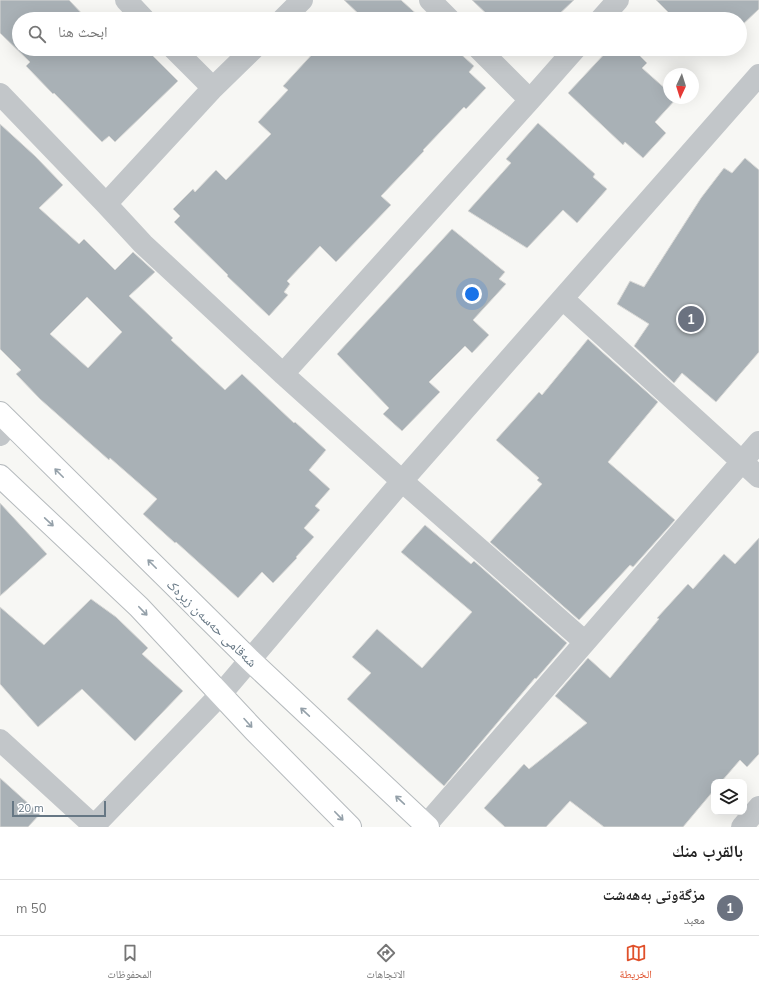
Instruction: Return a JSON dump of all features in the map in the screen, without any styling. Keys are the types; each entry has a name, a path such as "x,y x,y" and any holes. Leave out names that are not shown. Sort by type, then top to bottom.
{"main road":[{"name":"شەقامی حەسەن زیرەک","path":"3,424 250,660 427,826"},
{"path":"0,476 139,607 254,730 350,827"}],"street":[{"path":"126,0 137,12"},
{"path":"290,12 302,0"},
{"path":"430,0 442,12"},
{"path":"607,12 618,0"},
{"path":"181,56 213,88"},
{"path":"106,204 213,88 246,56"},
{"path":"486,56 530,100"},
{"path":"283,374 569,56"},
{"path":"0,740 94,826 221,694 402,481 759,75"},
{"path":"0,94 143,244 283,374 585,642"},
{"path":"563,298 759,477"},
{"path":"427,826 759,442"},
{"path":"742,827 759,807"}],"building":[{"path":"0,0 69,0 80,12 12,12 12,45 0,33"},
{"path":"344,0 401,0 414,12 357,12"},
{"path":"472,0 574,0 561,12 485,12"},
{"path":"656,0 759,0 759,9 747,20 747,12 668,12"},
{"path":"24,56 153,56 178,81 115,142 109,136 102,142 26,66 30,62"},
{"path":"311,56 463,56 474,66 469,72 486,88 466,109 464,107 381,196 391,205 336,262 320,246 287,281 290,284 284,292 288,295 269,316 174,222 180,216 173,209 193,189 195,192 216,170 226,180 271,134 258,122 288,90 283,86"},
{"path":"602,56 640,56 647,63 642,68 663,87 663,104 671,104 655,122 666,133 643,158 625,142 623,145 568,93"},
{"path":"538,123 595,174 593,177 607,189 577,223 563,210 527,248 468,211 511,163 506,159"},
{"path":"0,124 35,156 63,185 39,208 79,244 84,239 115,270 133,252 155,272 129,296 173,338 171,340 225,390 242,374 294,423 295,422 326,450 309,470 330,489 315,506 320,510 304,528 314,537 296,557 297,558 273,583 262,572 238,598 143,514 157,499 110,458 109,460 40,399 16,374 21,370 0,349","holes":["87,297 122,332 88,368 50,334"]},
{"path":"745,158 759,170 759,352 716,402 682,373 674,383 634,346 649,324 617,304 630,281 644,287 701,198 724,168 732,173"},
{"path":"452,229 505,272 499,279 506,284 473,320 489,335 472,353 465,346 429,382 440,392 402,431 383,414 389,408 337,354"},
{"path":"588,339 658,402 608,462 675,520 633,567 630,565 579,620 490,542 542,484 537,480 539,478 496,440 539,392 542,395"},
{"path":"0,503 47,554 0,596"},
{"path":"425,525 471,564 474,561 567,643 536,679 535,678 444,786 347,699 371,673 352,657 377,629 422,668 472,612 401,552"},
{"path":"759,538 759,754 747,767 740,760 724,779 711,779 711,794 683,827 604,827 570,801 546,827 505,827 484,808 524,764 529,769 587,723 555,696 588,658 610,678 659,619 657,618 688,584 693,589 724,554 735,564"},
{"path":"91,599 116,617 148,648 142,654 183,691 135,741 82,689 38,727 0,684 0,607 44,645"},
{"path":"0,778 40,814 28,827 0,827"}],"place":[{"name":"مزگةوتى بەھەشت","path":"691,319"}]}
